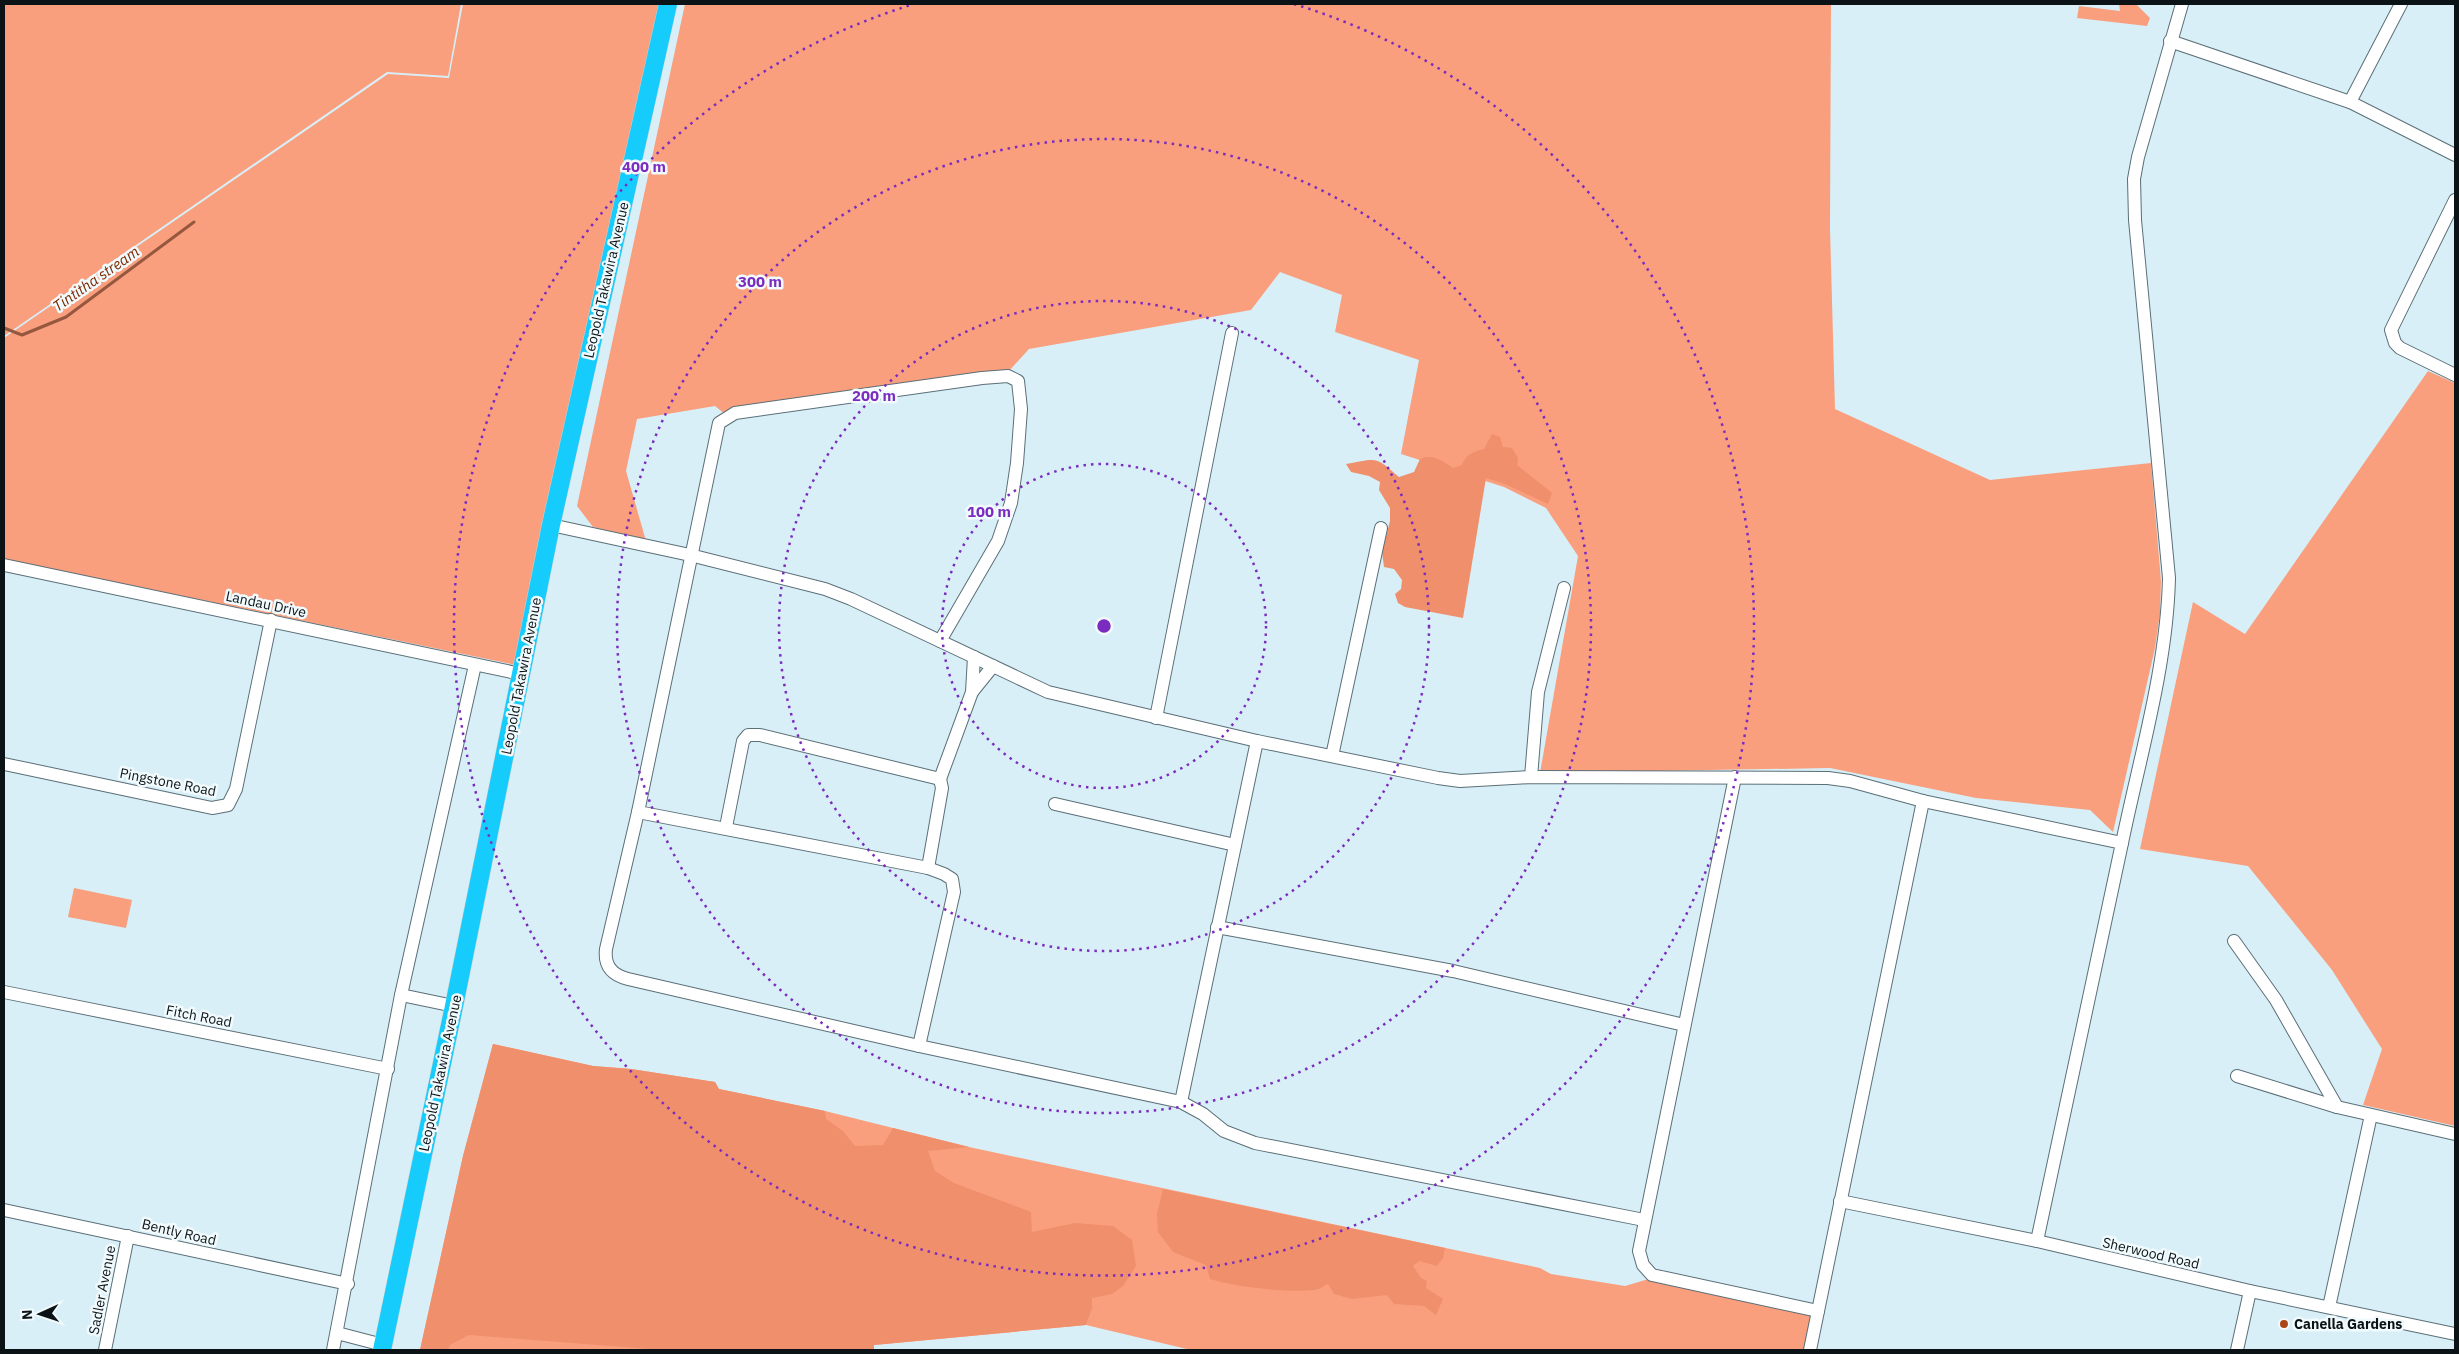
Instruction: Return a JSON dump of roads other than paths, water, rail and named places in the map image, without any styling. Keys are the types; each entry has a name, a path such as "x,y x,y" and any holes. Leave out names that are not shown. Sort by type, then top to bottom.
{"highway":[{"name":"Leopold Takawira Avenue","path":"382,1348 454,1006 551,524 668,4"}],"street":[{"path":"2037,1241 2164,646 2169,578 2134,200 2138,157 2182,4"},
{"path":"2350,102 2401,4"},
{"path":"2170,41 2350,102 2455,155"},
{"path":"2455,200 2392,330 2395,343 2400,348 2455,375"},
{"path":"1156,718 1232,333"},
{"path":"940,641 998,541 1011,503 1017,463 1021,409 1020,387 1014,378 1008,376 982,378 728,415 719,424 690,555 638,812 606,949 605,957 608,967 618,976 919,1046 1180,1102 1203,1114 1224,1131 1255,1143 1644,1220"},
{"path":"551,524 690,555 825,589 851,599 1048,692 1156,718 1447,780 1532,778 1828,778 1850,781 1923,801 2122,843"},
{"path":"1332,756 1381,528"},
{"name":"Landau Drive","path":"4,565 521,674"},
{"path":"1532,778 1538,692 1564,588"},
{"name":"Pingstone Road","path":"4,764 212,808 228,805 236,789 270,620"},
{"path":"928,868 942,788 940,779 972,692 974,657"},
{"path":"334,1350 348,1284 401,995 475,664"},
{"path":"972,692 993,666"},
{"path":"726,827 743,741 748,735 753,734 940,779"},
{"path":"1180,1102 1257,740"},
{"path":"1735,777 1639,1251 1643,1265 1652,1275 1818,1311"},
{"path":"1810,1350 1923,801"},
{"path":"1055,804 1235,845"},
{"path":"638,812 726,827 928,868 952,879 954,892 919,1046"},
{"path":"1217,927 1453,972 1684,1025"},
{"path":"2234,941 2276,1000 2337,1107"},
{"name":"Fitch Road","path":"4,992 388,1070"},
{"path":"401,995 454,1006"},
{"path":"2237,1076 2337,1107 2455,1134"},
{"path":"2329,1307 2371,1115"},
{"name":"Sherwood Road","path":"1840,1201 2037,1241 2250,1291 2455,1334"},
{"name":"Bently Road","path":"4,1210 348,1284"},
{"name":"Sadler Avenue","path":"105,1350 128,1236"},
{"path":"2236,1350 2250,1291"},
{"path":"337,1333 382,1348"}],"waterway":[{"name":"Tintitha stream","path":"4,328 22,335 66,317 194,222"}],"place":[{"name":"Canella Gardens","path":"2284,1324"}]}
